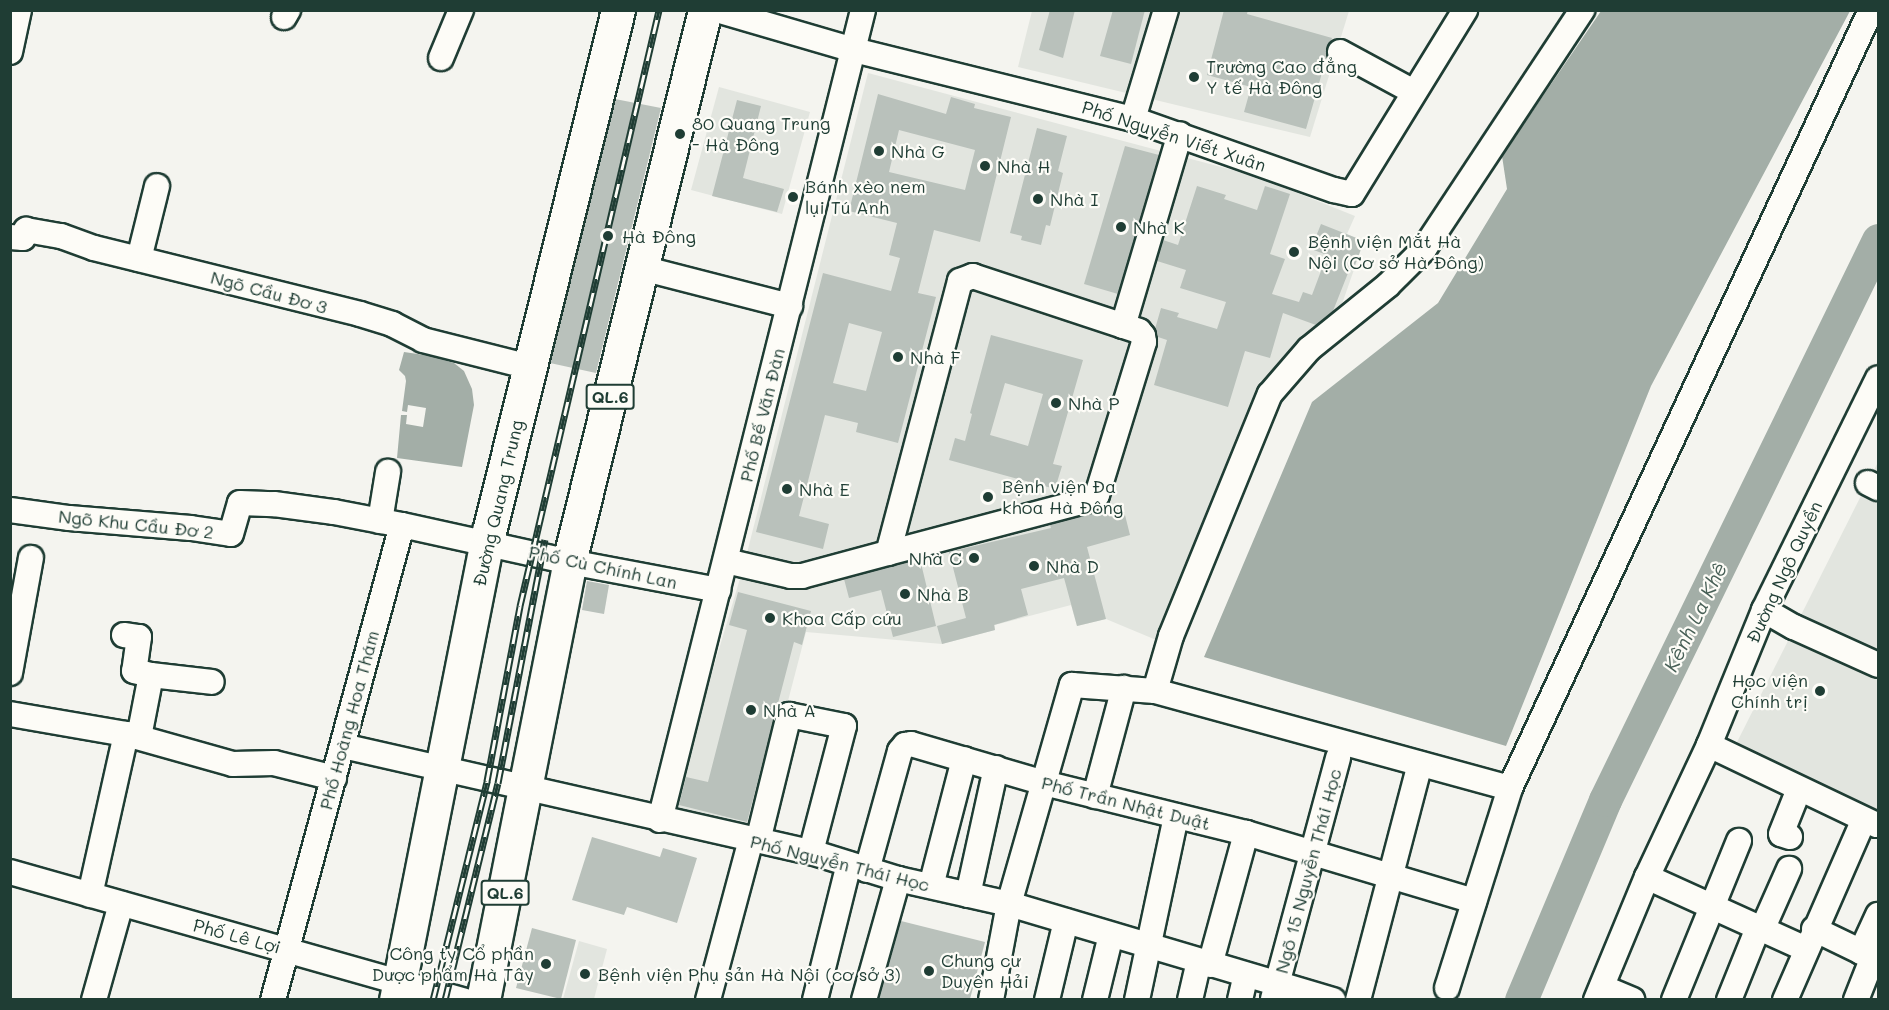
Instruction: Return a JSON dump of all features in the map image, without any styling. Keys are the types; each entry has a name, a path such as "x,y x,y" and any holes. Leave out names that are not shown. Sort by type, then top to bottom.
{"highway":[{"name":"Đường Quang Trung","path":"398,991 487,543 618,10"},
{"name":"QL.6","path":"483,999 570,562 705,10"}],"street":[{"path":"10,52 19,10"},
{"path":"441,58 461,10"},
{"name":"Phố Nguyễn Viết Xuân","path":"717,10 854,50 1133,119 1334,190 1352,194 1465,10"},
{"name":"Phố Bế Văn Đàn","path":"660,820 863,10"},
{"path":"1133,119 1166,10"},
{"path":"1155,691 1171,636 1270,394 1309,350 1388,285 1424,249 1582,10"},
{"path":"1447,988 1510,788 1871,10"},
{"path":"1340,52 1414,92"},
{"path":"1123,326 1180,134"},
{"path":"139,259 157,186"},
{"name":"Ngõ Cầu Đơ 3","path":"10,237 23,238 26,230 45,232 139,259 360,314 392,324 423,340 530,367"},
{"path":"642,268 790,306"},
{"path":"726,561 791,576 888,553 1097,495 1144,342 1139,331 973,276 960,281 888,553"},
{"name":"Đường Ngô Quyền","path":"1599,993 1647,877 1708,745 1764,610 1878,378"},
{"path":"388,472 391,523 487,543"},
{"name":"Ngõ Khu Cầu Đơ 2","path":"10,510 231,534 240,502 274,504 391,523"},
{"name":"Phố Hoàng Hoa Thám","path":"273,999 343,746 391,523"},
{"name":"Phố Cù Chính Lan","path":"487,543 570,562 718,590"},
{"path":"10,673 14,639 31,558"},
{"path":"1764,610 1794,627 1878,665"},
{"path":"124,634 140,637 134,671 212,682"},
{"path":"90,895 132,735 151,675"},
{"path":"991,999 1009,904 1072,685 1155,691 1510,788"},
{"path":"1095,796 1124,688"},
{"path":"10,714 132,735 233,764 274,762 334,778"},
{"path":"708,999 789,715 844,726 811,852"},
{"name":"Phố Trần Nhật Duật","path":"858,867 900,751 905,745 911,744 1044,783 1246,833 1474,900"},
{"path":"1708,745 1871,822 1810,939 1785,999"},
{"name":"Phố Nguyễn Thái Học","path":"343,746 497,783 526,786 660,820 811,852 898,879 1009,904 1066,921 1246,975 1275,991 1333,999"},
{"name":"Ngõ 15 Nguyễn Thái Học","path":"1275,991 1338,758"},
{"path":"931,886 964,759"},
{"path":"1358,999 1420,764"},
{"path":"968,895 996,768"},
{"path":"1790,837 1781,834 1799,789"},
{"path":"1137,999 1176,816"},
{"path":"1190,999 1205,963 1246,833"},
{"path":"1674,999 1739,841"},
{"path":"815,999 858,867"},
{"path":"1729,999 1789,869"},
{"name":"Phố Lê Lợi","path":"10,872 287,950 398,991 463,999"},
{"path":"1647,877 1760,929 1810,939 1871,956"},
{"path":"864,999 898,879"},
{"path":"94,999 121,904"},
{"path":"1856,999 1871,956 1878,915"},
{"path":"1047,999 1066,921"},
{"path":"1095,999 1111,935"},
{"path":"1239,999 1246,975"},
{"path":"1599,993 1632,999"}],"shaded area":[{"name":"Trường Cao đẳng Y tế Hà Đông","path":"1032,11 1349,11 1310,137 1018,67"},
{"path":"1601,11 1850,11 1651,386 1506,746 1204,657 1312,402 1438,303 1507,189 1502,156"},
{"name":"Bệnh viện Đa khoa Hà Đông","path":"868,73 1255,176 1355,216 1347,234 1364,241 1335,324 1294,351 1263,381 1240,429 1161,642 1106,619 1077,626 1071,605 995,625 995,630 942,644 806,632 753,835 671,811 744,565"},
{"path":"719,87 810,112 782,214 691,190"},
{"path":"404,352 431,356 454,363 464,371 472,389 474,405 462,467 397,458 401,415 407,415 406,424 423,427 426,408 408,405 407,412 402,411 406,381 405,376 399,370"},
{"name":"Học viện Chính trị","path":"1878,462 1878,823 1730,756"},
{"name":"Bệnh viện Phụ sản Hà Nội (cơ sở 3)","path":"579,941 607,949 594,999 563,999"}],"building":[{"path":"1050,10 1075,10 1063,58 1039,50"},
{"path":"1113,10 1145,10 1131,64 1100,56"},
{"path":"1224,10 1248,10 1247,14 1332,38 1306,129 1244,112 1251,87 1207,75"},
{"path":"878,94 946,114 951,97 975,104 974,108 1011,117 980,242 934,230 918,293 936,297 898,443 856,432 858,423 825,415 799,516 829,524 823,549 756,532 823,273 891,291 900,258 889,255 897,223 849,211","holes":["899,130 975,150 965,190 889,172","849,323 882,332 866,391 833,383"]},
{"path":"615,99 661,108 596,373 550,363"},
{"path":"737,100 761,106 743,178 784,189 777,212 712,196"},
{"name":"Nhà I","path":"1037,128 1067,136 1058,171 1063,173 1050,226 1046,225 1041,245 1021,240 1022,236 1010,233"},
{"name":"Nhà K","path":"1125,146 1159,155 1118,294 1084,284"},
{"path":"1197,186 1226,195 1224,199 1257,210 1265,186 1290,194 1270,254 1285,259 1272,294 1299,302 1303,292 1312,295 1327,255 1311,249 1321,224 1364,241 1355,265 1352,263 1333,311 1316,325 1283,313 1270,358 1245,351 1228,407 1154,385 1167,340 1158,337 1155,329 1161,308 1179,313 1177,317 1217,329 1226,302 1180,288 1186,270 1157,261 1163,240 1178,245"},
{"name":"Nhà P","path":"991,335 1083,360 1053,464 1062,466 1055,489 949,460 955,438 965,441 972,414 970,413","holes":["1005,383 1043,394 1028,446 990,435"]},
{"path":"1122,503 1130,535 1087,547 1106,619 1077,626 1064,578 1021,589 1028,615 994,625 995,630 942,644 937,626 966,618 949,552 1051,528 1050,525"},
{"name":"Nhà B","path":"920,559 936,626 893,637 881,590 849,598 844,579"},
{"path":"587,581 609,585 604,614 582,610"},
{"name":"Nhà A","path":"738,592 811,611 802,645 794,642 747,822 679,805 686,777 708,782 747,630 729,625"},
{"path":"592,837 660,857 663,848 697,858 677,923 627,907 624,915 572,900"},
{"name":"Chung cư Duyên Hải","path":"901,921 985,942 970,999 879,999"},
{"name":"Công ty Cổ phần Dược phẩm Hà Tây","path":"532,928 576,940 561,999 516,988"}],"waterway":[{"name":"Kênh La Khê","path":"1521,1000 1605,800 1878,240"}],"railway":[{"path":"433,1000 487,781 520,606 659,10"},
{"path":"445,1000 498,783 545,539"}],"place":[{"name":"Trường Cao đẳng Y tế Hà Đông","path":"1194,77"},
{"name":"80 Quang Trung - Hà Đông","path":"680,134"},
{"name":"Nhà G","path":"879,151"},
{"name":"Nhà H","path":"985,166"},
{"name":"Bánh xèo nem lụi Tú Anh","path":"793,197"},
{"name":"Nhà I","path":"1038,199"},
{"name":"Nhà K","path":"1121,227"},
{"name":"Hà Đông","path":"608,236"},
{"name":"Bệnh viện Mắt Hà Nội (Cơ sở Hà Đông)","path":"1294,252"},
{"name":"Nhà F","path":"898,357"},
{"name":"Nhà P","path":"1056,403"},
{"name":"Nhà E","path":"787,489"},
{"name":"Bệnh viện Đa khoa Hà Đông","path":"988,497"},
{"name":"Nhà C","path":"974,558"},
{"name":"Nhà D","path":"1034,566"},
{"name":"Nhà B","path":"905,594"},
{"name":"Khoa Cấp cứu","path":"770,618"},
{"name":"Học viện Chính trị","path":"1820,691"},
{"name":"Nhà A","path":"751,710"},
{"name":"Công ty Cổ phần Dược phẩm Hà Tây","path":"546,964"},
{"name":"Chung cư Duyên Hải","path":"929,971"},
{"name":"Bệnh viện Phụ sản Hà Nội (cơ sở 3)","path":"585,974"}]}
